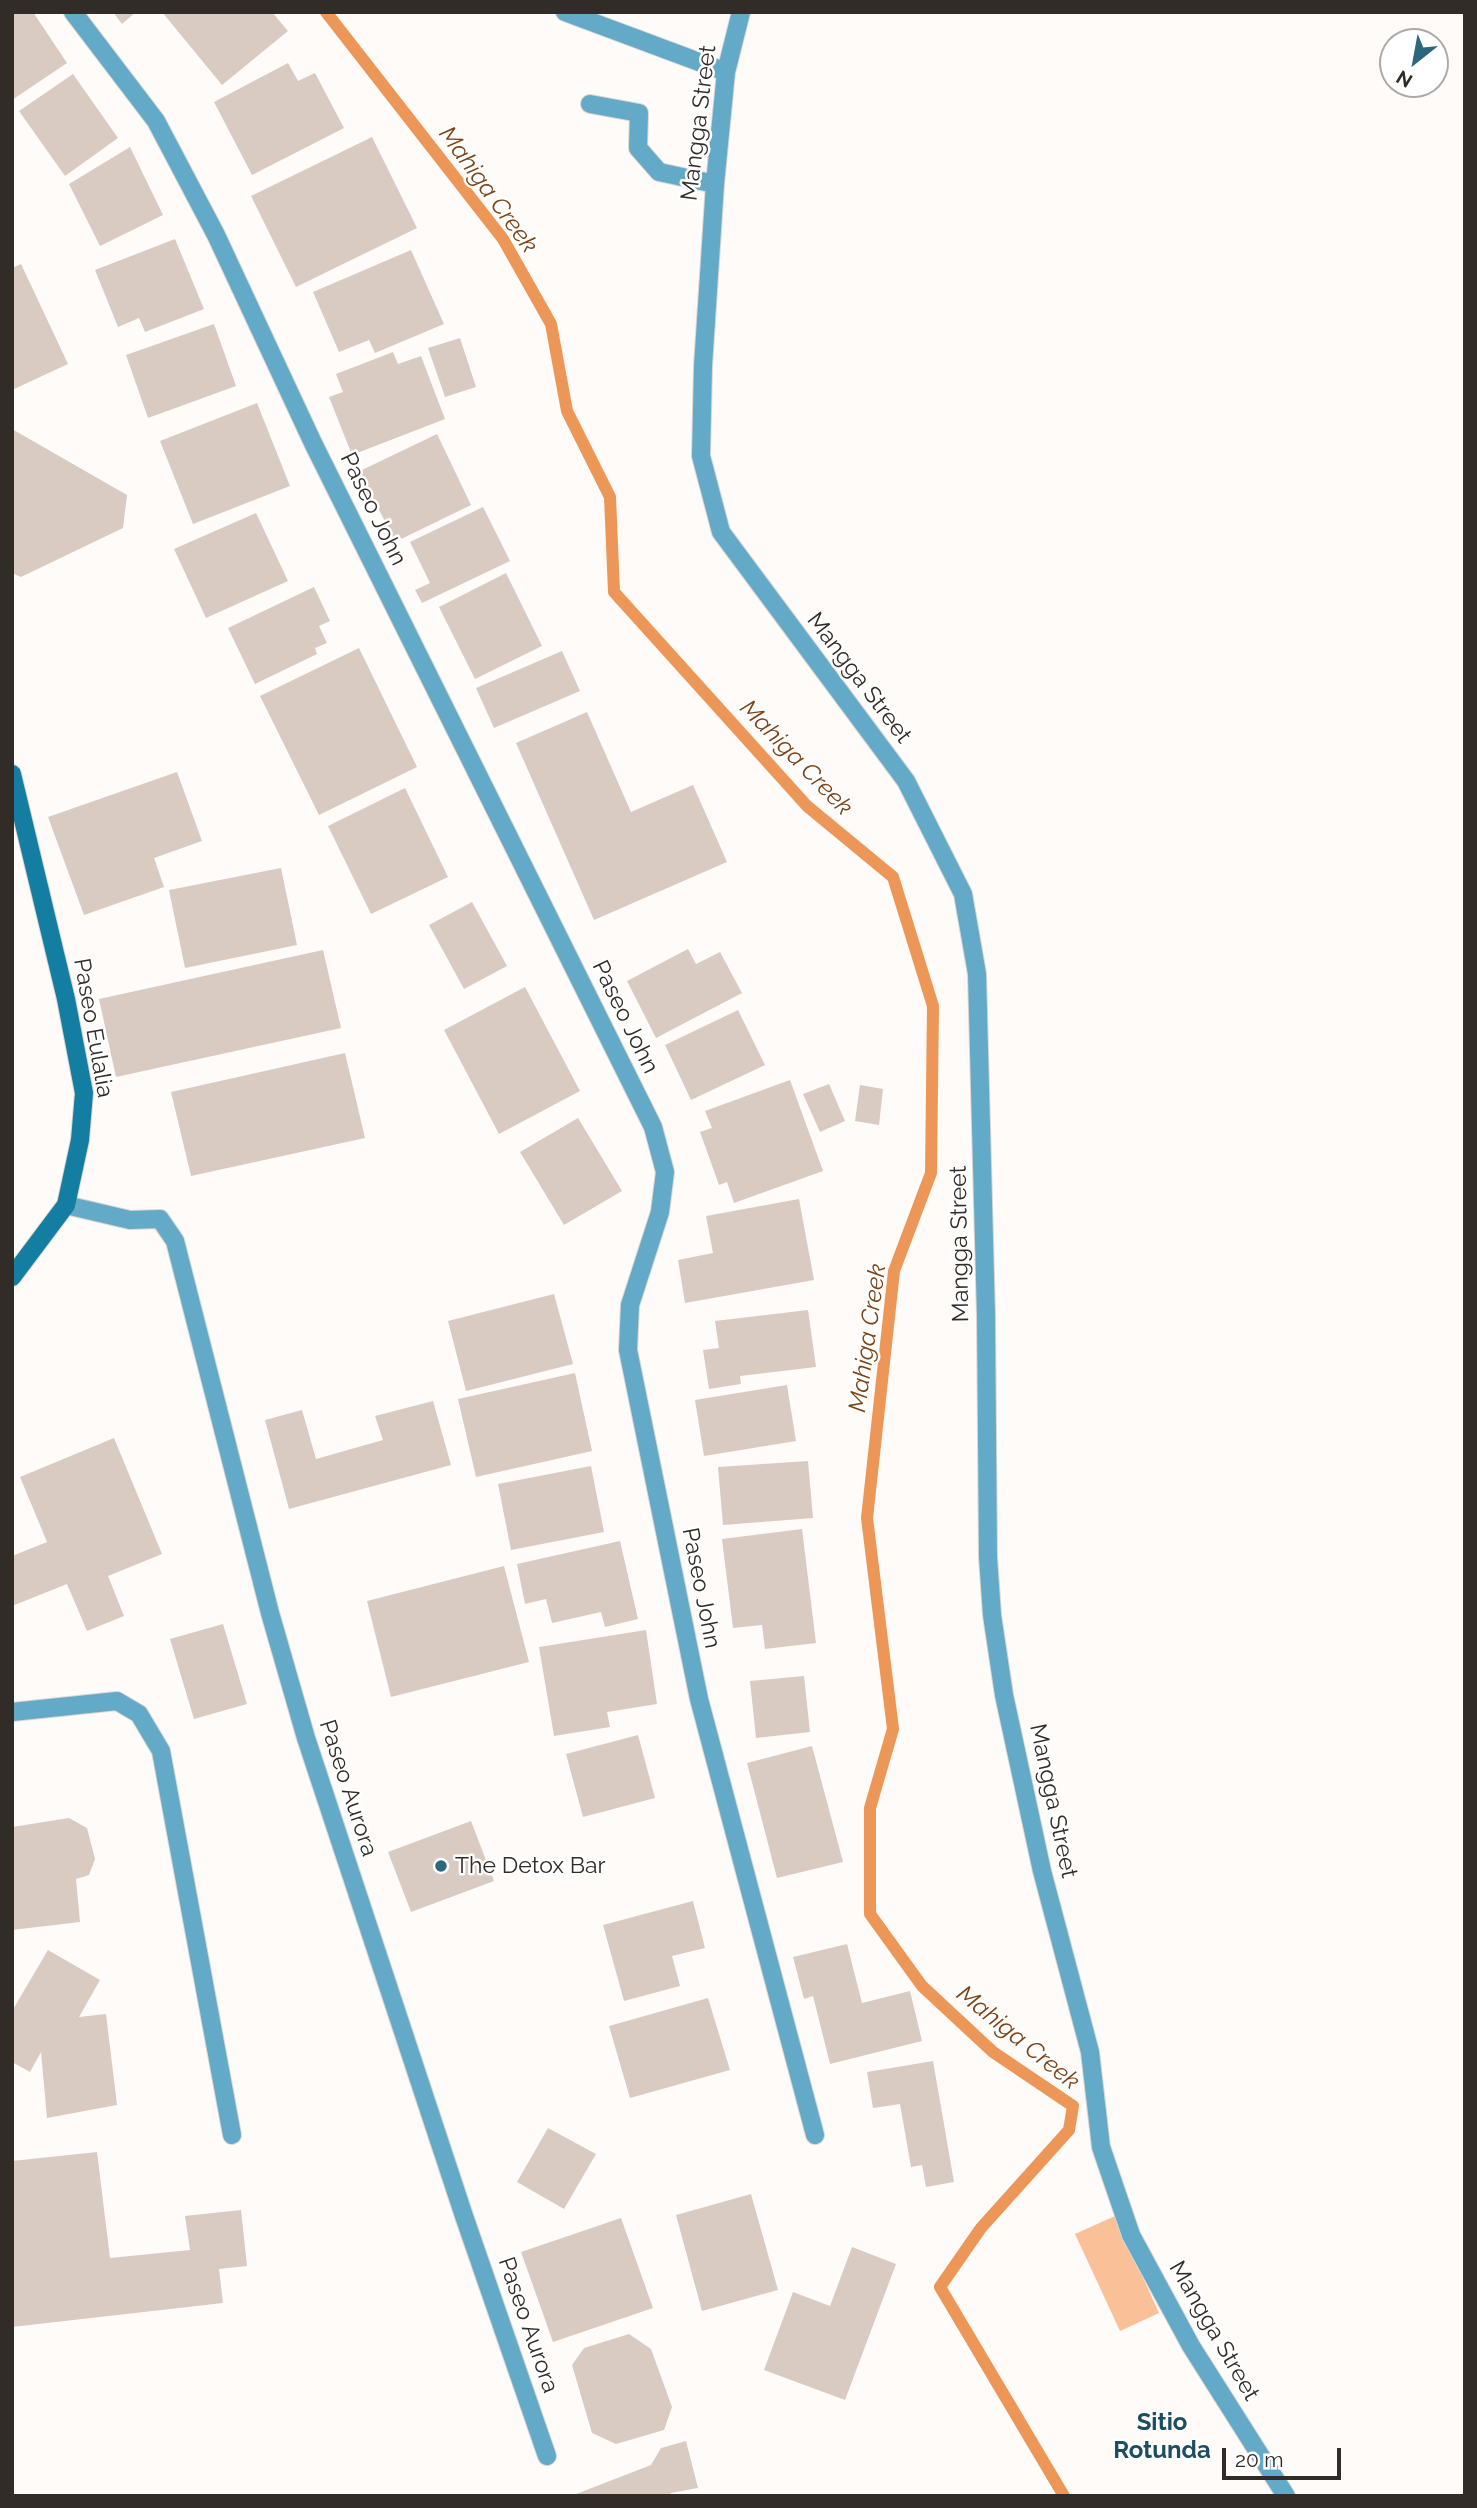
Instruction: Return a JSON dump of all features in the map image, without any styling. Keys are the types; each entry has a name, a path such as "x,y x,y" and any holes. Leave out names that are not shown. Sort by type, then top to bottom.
{"street":[{"name":"Paseo John","path":"73,12 156,121 216,235 319,455 653,1128 665,1172 660,1212 630,1306 628,1350 699,1699 815,2135"},
{"path":"565,12 726,72"},
{"name":"Mangga Street","path":"740,12 726,72 715,184 703,366 701,456 721,532 906,781 963,894 978,974 986,1316 988,1557 992,1615 1004,1695 1042,1871 1090,2052 1101,2147 1131,2235 1191,2346 1286,2496"},
{"path":"590,104 639,114 638,148 659,172 715,184"},
{"name":"Paseo Eulalia","path":"12,774 66,999 84,1093 80,1140 66,1205 12,1277"},
{"name":"Paseo Aurora","path":"66,1205 130,1220 160,1219 175,1241 270,1613 306,1738 464,2216 547,2456"},
{"path":"12,1713 117,1701 139,1714 161,1751 232,2135"}],"shaded area":[{"path":"1115,2216 1159,2313 1120,2331 1075,2234"}],"building":[{"path":"12,12 33,12 67,63 12,100"},
{"path":"113,12 136,12 122,24"},
{"path":"162,12 272,12 288,31 222,85"},
{"path":"288,63 298,81 315,73 344,128 252,175 214,102"},
{"path":"73,74 118,138 65,176 19,111"},
{"path":"372,137 417,228 296,287 251,196"},
{"path":"130,147 163,215 100,246 69,184"},
{"path":"175,239 204,309 145,332 139,318 118,327 95,270"},
{"path":"411,250 444,324 375,353 369,340 339,352 313,292"},
{"path":"21,264 68,364 12,390 12,268"},
{"path":"214,324 236,386 148,418 126,355"},
{"path":"460,338 476,387 445,397 428,348"},
{"path":"393,352 398,364 421,356 445,419 352,455 329,397 343,392 336,374"},
{"path":"257,403 290,486 193,524 160,441"},
{"path":"12,429 127,495 123,528 21,577 12,573"},
{"path":"437,434 471,505 395,542 360,471"},
{"path":"483,507 510,561 422,603 415,590 430,583 410,542"},
{"path":"256,513 288,581 206,618 174,549"},
{"path":"506,573 542,646 475,679 439,607"},
{"path":"314,587 330,621 319,626 327,643 315,648 317,654 255,684 228,628"},
{"path":"359,648 417,767 319,815 260,696"},
{"path":"562,651 580,691 494,728 476,688"},
{"path":"587,712 631,812 693,785 727,862 594,920 516,743"},
{"path":"177,772 202,841 154,858 164,887 84,915 48,817"},
{"path":"405,788 448,877 371,914 328,826"},
{"path":"281,868 297,945 185,968 169,890"},
{"path":"472,902 507,966 464,989 429,925"},
{"path":"688,949 696,964 720,952 742,993 656,1038 627,981"},
{"path":"323,950 341,1028 116,1077 99,999"},
{"path":"525,987 580,1091 499,1134 444,1030"},
{"path":"738,1010 765,1065 691,1100 665,1045"},
{"path":"345,1053 365,1138 191,1176 171,1092"},
{"path":"790,1080 823,1171 734,1203 727,1182 719,1185 700,1132 712,1128 705,1111"},
{"path":"829,1084 845,1121 820,1132 803,1094"},
{"path":"860,1085 883,1089 879,1125 855,1121"},
{"path":"578,1118 622,1191 564,1225 520,1152"},
{"path":"799,1199 814,1280 685,1303 678,1260 713,1253 706,1216"},
{"path":"554,1294 573,1364 466,1391 448,1321"},
{"path":"808,1310 816,1367 740,1376 741,1384 709,1389 703,1350 719,1348 715,1321"},
{"path":"575,1373 592,1451 476,1477 458,1399"},
{"path":"787,1385 796,1441 704,1456 695,1400"},
{"path":"433,1401 451,1465 289,1509 265,1420 302,1410 316,1459 383,1440 375,1416"},
{"path":"114,1438 162,1554 108,1576 124,1616 87,1631 67,1584 12,1606 12,1556 47,1542 20,1477"},
{"path":"808,1461 813,1518 723,1525 718,1467"},
{"path":"591,1466 604,1532 511,1550 498,1484"},
{"path":"802,1529 816,1643 765,1649 762,1625 733,1628 722,1539"},
{"path":"620,1541 638,1619 605,1627 601,1612 552,1623 546,1599 525,1604 517,1564"},
{"path":"504,1566 529,1662 391,1697 367,1601"},
{"path":"223,1624 247,1704 194,1719 170,1639"},
{"path":"646,1630 657,1704 607,1712 610,1727 554,1736 539,1647"},
{"path":"804,1676 810,1732 756,1738 750,1681"},
{"path":"638,1735 655,1798 583,1817 566,1754"},
{"path":"812,1746 843,1862 777,1878 747,1763"},
{"path":"69,1818 87,1828 95,1859 89,1875 76,1879 80,1922 12,1930 12,1827"},
{"name":"The Detox Bar","path":"471,1821 494,1881 411,1912 388,1852"},
{"path":"693,1901 705,1948 672,1956 680,1986 624,2001 603,1925"},
{"path":"847,1944 862,2003 910,1991 922,2041 830,2064 813,1996 804,1999 793,1957"},
{"path":"48,1950 100,1980 79,2017 106,2014 117,2105 47,2118 41,2052 30,2072 12,2062 12,2011"},
{"path":"708,1998 730,2070 630,2098 609,2026"},
{"path":"933,2061 954,2182 926,2187 922,2165 911,2167 900,2104 873,2108 867,2072"},
{"path":"548,2128 596,2154 564,2209 517,2182"},
{"path":"97,2152 110,2258 190,2250 185,2216 241,2210 247,2266 219,2269 223,2303 12,2327 12,2161"},
{"path":"751,2194 778,2290 702,2311 676,2215"},
{"path":"621,2218 653,2308 553,2342 521,2252"},
{"path":"852,2247 896,2264 845,2400 764,2370 793,2292 830,2306"},
{"path":"629,2334 651,2349 672,2407 664,2430 616,2444 592,2433 572,2365 584,2348"},
{"path":"686,2441 698,2488 671,2493 669,2496 571,2496 651,2465 661,2448"}],"waterway":[{"name":"Mahiga Creek","path":"326,12 503,239 551,324 567,411 610,497 614,592 807,806 893,877 933,1006 931,1173 894,1271 867,1518 893,1729 870,1808 870,1914 922,1986 993,2052 1073,2106 1069,2130 981,2228 940,2287 1064,2496"}],"place":[{"name":"The Detox Bar","path":"441,1866"}],"district":[{"name":"Sitio Rotunda","path":"1162,2437"}]}
